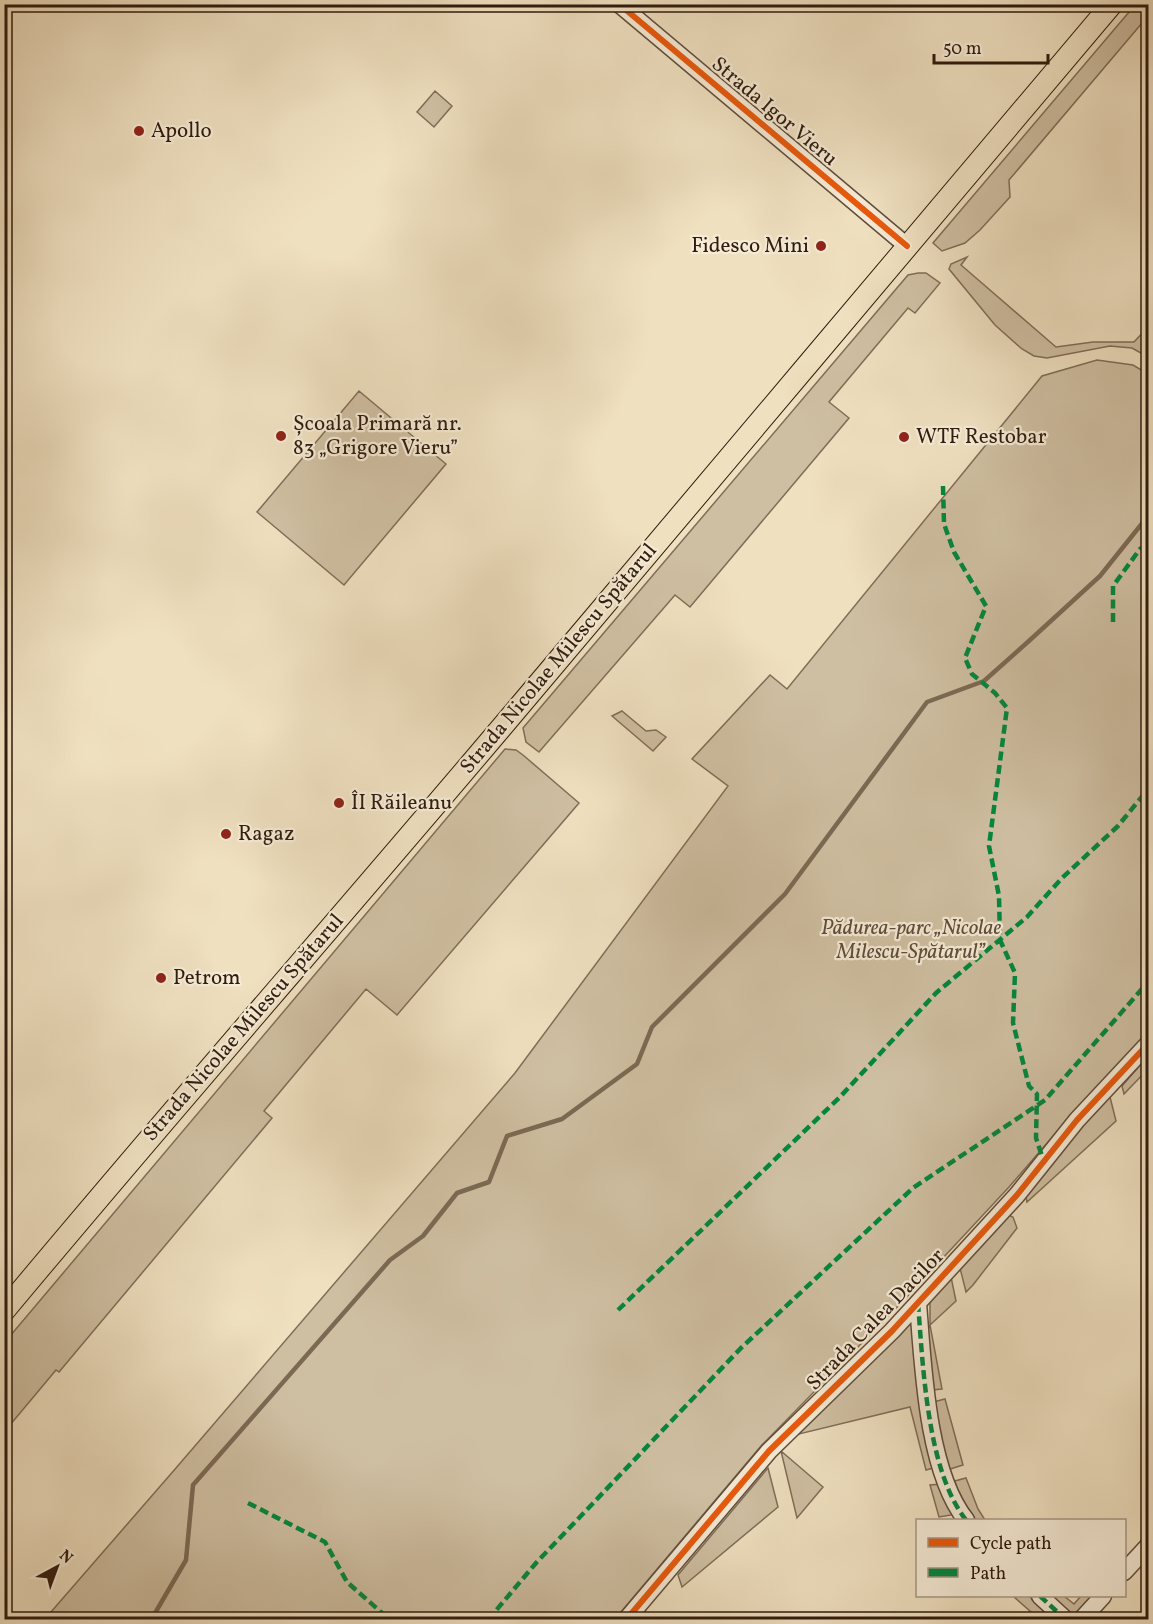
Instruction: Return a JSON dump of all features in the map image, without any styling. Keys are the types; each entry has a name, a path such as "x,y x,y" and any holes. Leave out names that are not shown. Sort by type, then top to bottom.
{"main road":[{"name":"Strada Nicolae Milescu Spătarul","path":"4,1311 506,722 1112,4"}],"street":[{"name":"Strada Igor Vieru","path":"619,4 908,246"},
{"name":"Strada Calea Dacilor","path":"626,1620 769,1451 918,1303 1017,1195 1077,1120 1149,1044"},
{"name":"Strada Calea Dacilor","path":"918,1303 926,1390 940,1466 952,1497 965,1519"},
{"path":"1126,1571 1149,1546"},
{"path":"1041,1597 1066,1620"},
{"path":"1081,1620 1102,1597"}],"green space":[{"path":"1135,5 1148,5 1148,16 1009,180 1010,197 965,243 942,251 933,243"},
{"path":"435,91 452,106 434,127 417,112"},
{"path":"967,257 961,265 1056,347 1093,342 1134,342 1148,327 1148,357 1132,348 1110,346 1047,358 1034,356 1022,349 995,325 949,269 951,264"},
{"path":"926,273 940,283 915,313 908,308 829,402 849,418 690,607 675,595 539,752 526,742 523,728 908,275"},
{"name":"Pădurea-parc „Nicolae Milescu-Spătarul”","path":"1097,360 1133,365 1148,374 1148,1034 903,1301 761,1446 615,1619 44,1620 515,1073 728,786 692,759 770,675 787,689 1042,376"},
{"path":"359,391 446,464 344,585 257,512"},
{"path":"622,711 646,731 656,730 666,737 653,751 612,716"},
{"path":"505,749 516,750 523,755 579,803 397,1015 366,989 264,1111 272,1118 59,1372 56,1370 5,1431 5,1342"},
{"path":"1148,1056 1148,1069 1124,1094 1122,1086"},
{"path":"1109,1093 1116,1121 1027,1202 1025,1191"},
{"path":"1008,1215 1013,1217 1017,1228 966,1292 960,1268"},
{"path":"951,1277 956,1301 930,1325 930,1302"},
{"path":"913,1319 937,1467 926,1470 910,1407 795,1435"},
{"path":"930,1325 942,1389 932,1390 927,1332"},
{"path":"945,1399 963,1465 947,1470 933,1402"},
{"path":"781,1451 823,1487 797,1518"},
{"path":"768,1468 778,1507 682,1587 678,1575"},
{"path":"966,1478 984,1519 972,1519 951,1482"},
{"path":"942,1484 957,1514 939,1517 930,1485"},
{"path":"1014,1597 1030,1597 1053,1619 1039,1619"},
{"path":"1048,1597 1065,1597 1074,1604 1080,1597 1094,1597 1073,1619"}],"waterway":[{"path":"151,1620 186,1560 193,1485 390,1260 423,1236 457,1193 489,1182 507,1136 562,1119 637,1064 652,1027 785,894 927,702 984,681 1100,576 1148,516"}],"marked path":[{"path":"943,486 944,524 954,552 986,606 965,658 972,674 995,693 1007,708 989,846 999,896 1000,940 1015,973 1013,1023 1029,1086 1037,1094 1036,1138 1044,1162"},
{"path":"1113,622 1113,586 1140,549 1148,544"},
{"path":"618,1310 839,1098 936,993 1027,917 1062,878 1118,826 1148,789"},
{"path":"488,1620 536,1563 741,1348 913,1188 1045,1100 1148,982"},
{"path":"918,1303 925,1386 935,1446 953,1499 965,1519"},
{"path":"248,1503 325,1542 347,1582 390,1620"},
{"path":"1041,1597 1066,1620"}],"cycle path":[{"path":"619,4 907,246"},
{"path":"626,1620 769,1451 892,1331 1017,1195 1077,1120 1148,1044"}],"place":[{"name":"Apollo","path":"139,131"},
{"name":"Fidesco Mini","path":"821,246"},
{"name":"Școala Primară nr. 83 „Grigore Vieru”","path":"281,436"},
{"name":"WTF Restobar","path":"904,437"},
{"name":"ÎI Răileanu","path":"339,803"},
{"name":"Ragaz","path":"226,834"},
{"name":"Petrom","path":"161,978"}]}
